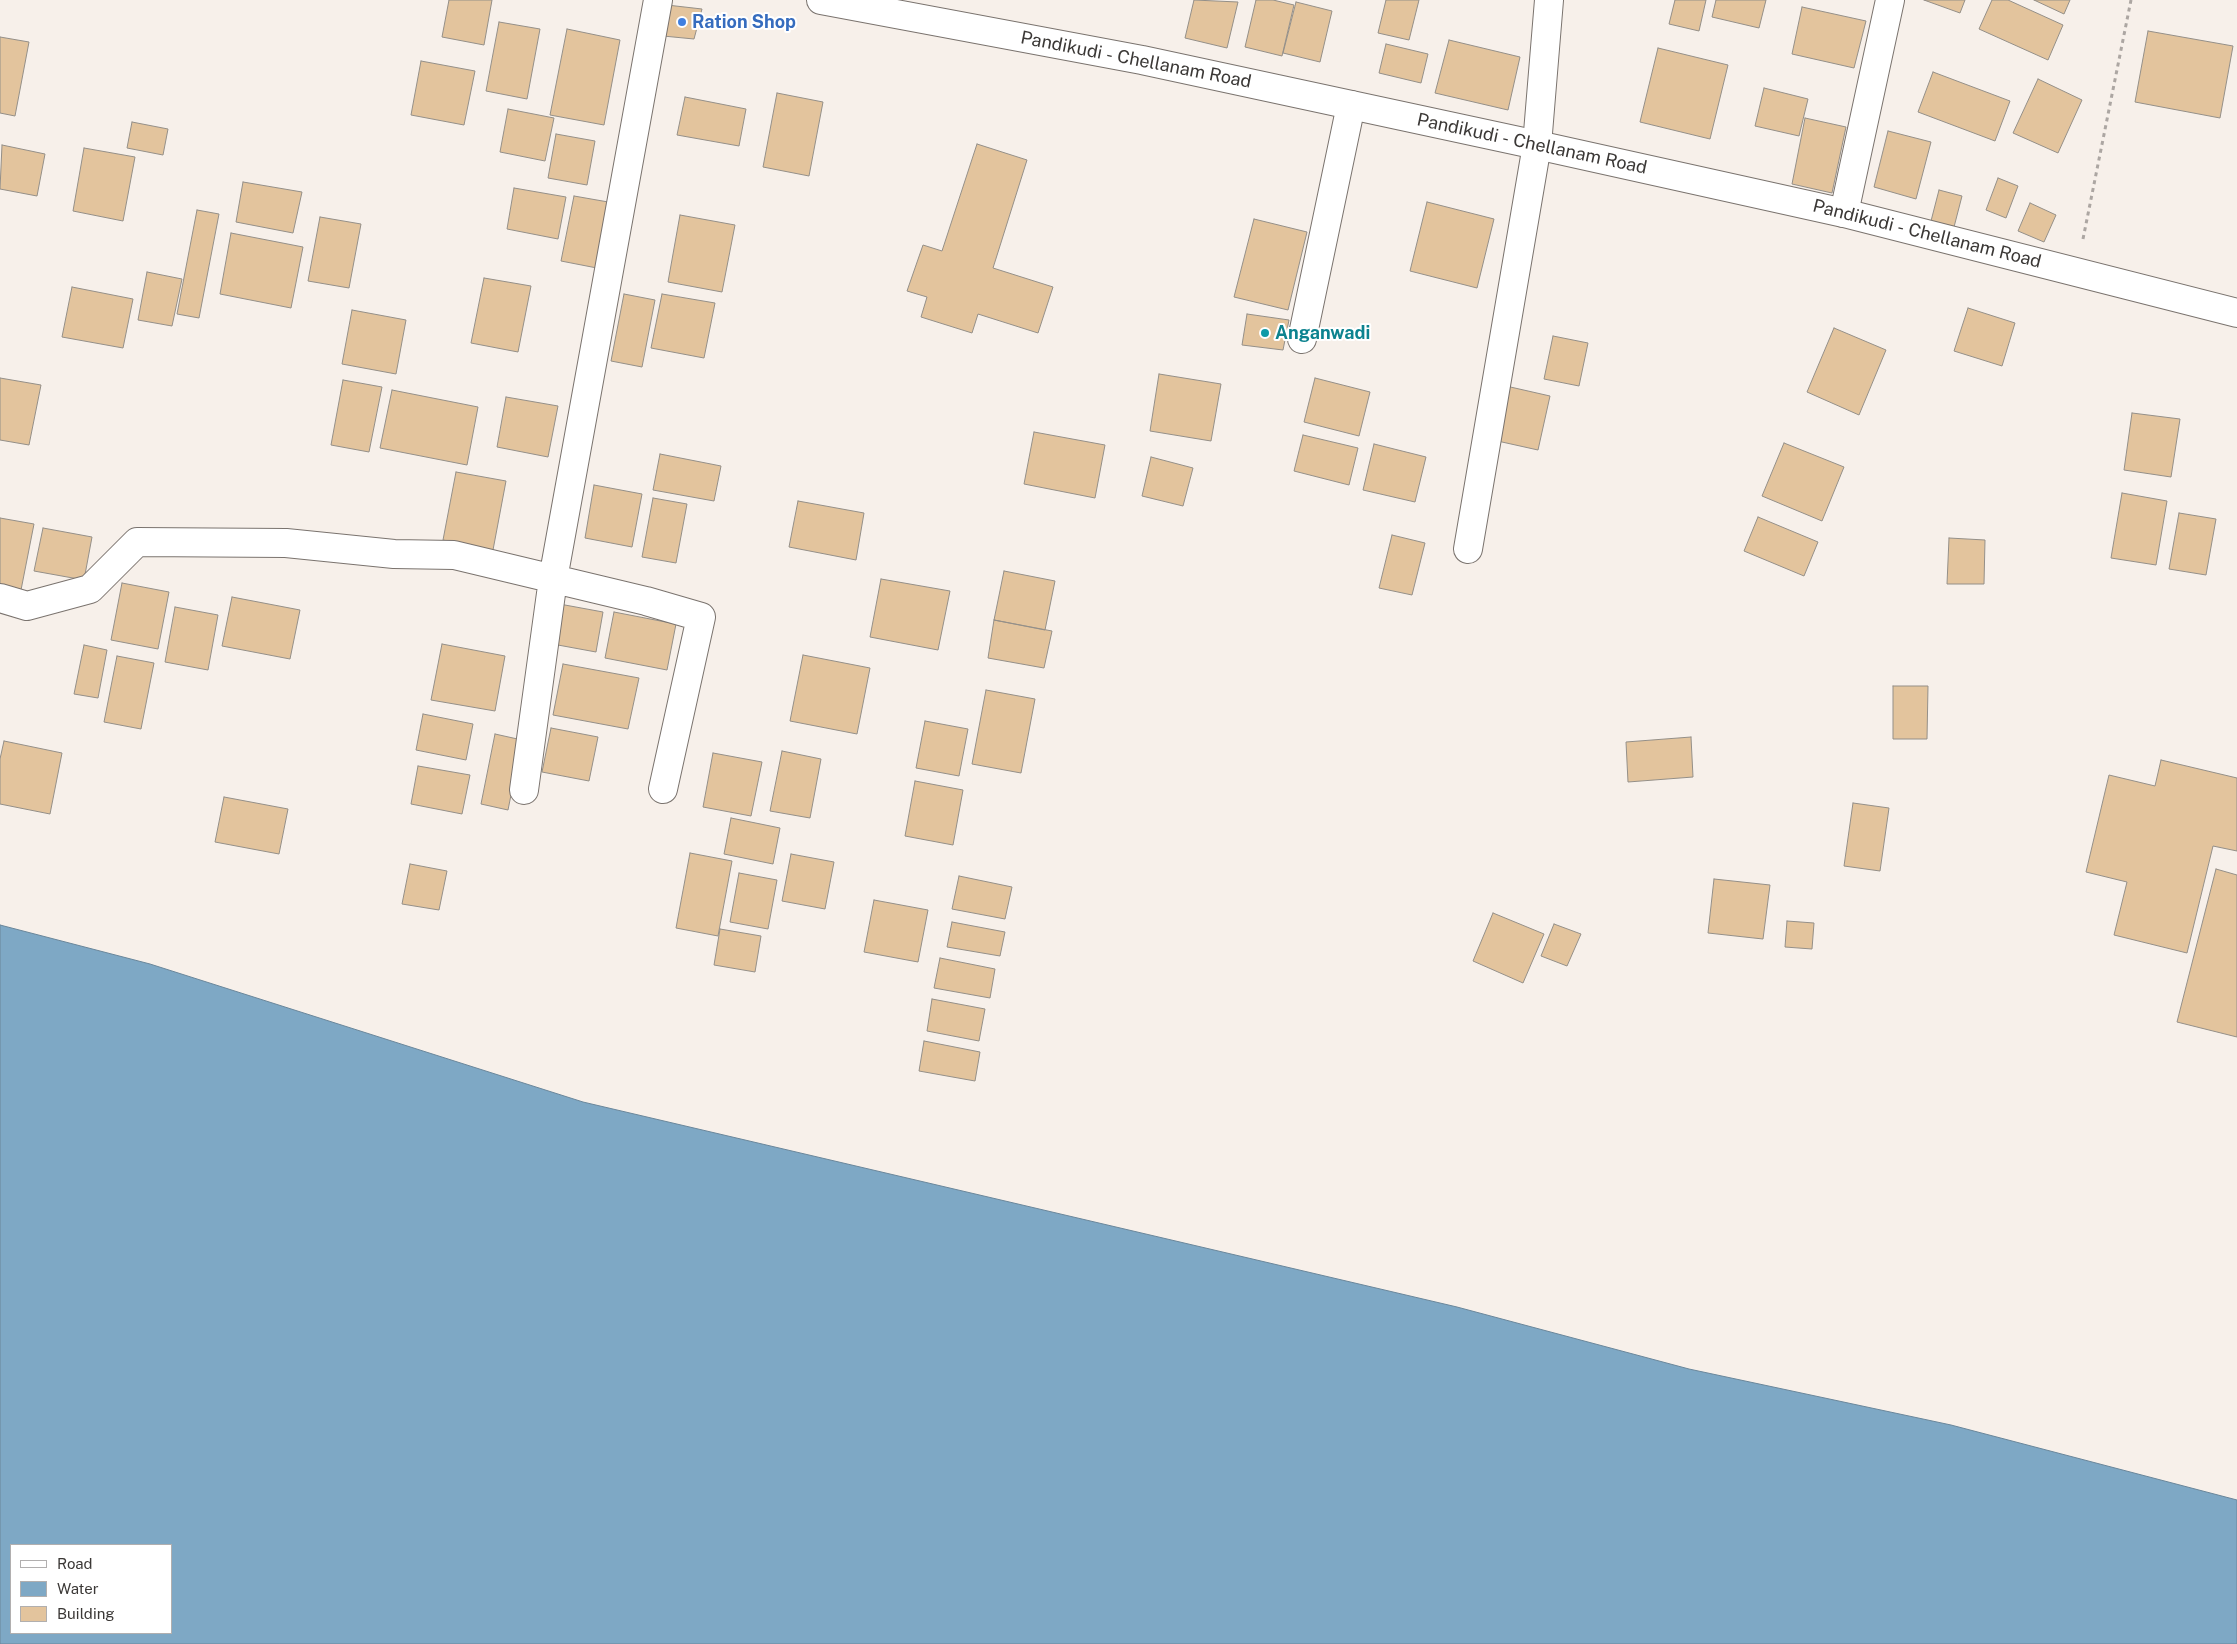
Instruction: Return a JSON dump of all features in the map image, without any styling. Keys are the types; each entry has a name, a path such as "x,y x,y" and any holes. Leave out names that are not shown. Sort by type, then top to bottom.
{"street":[{"path":"524,790 553,579 658,0"},
{"name":"Pandikudi - Chellanam Road","path":"821,0 873,5 1142,60 1537,145 1844,213 2237,313"},
{"path":"1468,549 1537,145 1549,0"},
{"path":"1844,213 1890,0"},
{"path":"1302,339 1350,105"},
{"path":"0,598 27,606 90,589 137,542 286,544 394,554 454,555 646,601 701,617 662,789"}],"path":[{"path":"2076,271 2131,0"}],"water":[{"path":"0,925 150,964 583,1102 1457,1307 1689,1369 1951,1425 2237,1500 2237,1644 0,1644"}],"building":[{"path":"449,0 492,0 484,45 442,37"},
{"path":"1194,0 1238,2 1227,48 1185,38"},
{"path":"1256,0 1273,0 1294,5 1282,56 1245,47"},
{"path":"1386,0 1419,0 1409,40 1378,33"},
{"path":"1675,0 1706,0 1699,31 1669,24"},
{"path":"1716,0 1766,0 1759,28 1712,17"},
{"path":"1924,0 1965,0 1960,13"},
{"path":"1992,0 2008,0 2063,25 2048,60 1979,29"},
{"path":"2034,0 2070,0 2064,14"},
{"path":"1296,2 1332,11 1320,62 1283,53"},
{"name":"Ration Shop","path":"667,5 702,9 694,39 663,36"},
{"path":"1802,7 1866,21 1854,68 1792,54"},
{"path":"499,22 540,29 527,99 486,91"},
{"path":"567,29 620,40 604,125 550,115"},
{"path":"2148,31 2233,46 2220,118 2135,102"},
{"path":"0,37 29,42 15,116 0,113"},
{"path":"1449,40 1520,57 1508,110 1435,93"},
{"path":"1386,44 1428,54 1421,83 1379,73"},
{"path":"1658,48 1728,65 1710,139 1640,122"},
{"path":"421,61 475,71 464,125 411,115"},
{"path":"1933,72 2010,101 1995,141 1918,112"},
{"path":"2038,79 2082,100 2058,153 2013,133"},
{"path":"1764,88 1808,99 1799,136 1755,126"},
{"path":"777,93 823,102 809,176 763,167"},
{"path":"685,97 746,109 739,146 677,135"},
{"path":"508,109 554,118 545,161 500,152"},
{"path":"1805,118 1846,127 1832,193 1792,184"},
{"path":"132,122 168,129 163,155 127,148"},
{"path":"1888,131 1931,142 1916,199 1874,187"},
{"path":"556,134 595,141 587,185 548,178"},
{"path":"977,144 1027,160 993,268 1053,287 1038,333 978,314 972,333 921,317 927,297 907,291 923,245 942,251"},
{"path":"2,145 45,154 37,196 0,189"},
{"path":"84,148 135,157 123,221 73,211"},
{"path":"1998,178 2018,186 2006,218 1986,210"},
{"path":"243,182 302,192 293,233 236,222"},
{"path":"514,188 566,197 558,239 507,229"},
{"path":"1939,190 1962,196 1954,227 1931,221"},
{"path":"574,196 614,203 602,269 561,261"},
{"path":"1427,202 1494,219 1477,288 1410,271"},
{"path":"2030,203 2056,215 2044,242 2018,231"},
{"path":"197,210 219,214 199,318 177,314"},
{"path":"680,215 735,225 722,292 668,282"},
{"path":"320,217 361,224 349,288 308,281"},
{"path":"1254,219 1307,232 1288,310 1234,297"},
{"path":"231,233 303,247 291,308 220,294"},
{"path":"147,272 182,279 172,326 138,320"},
{"path":"484,278 531,286 518,352 471,343"},
{"path":"72,287 133,299 123,348 62,337"},
{"path":"624,294 655,300 642,367 611,361"},
{"path":"662,294 715,303 704,358 651,348"},
{"path":"1968,308 2015,323 2002,366 1954,351"},
{"path":"352,310 406,320 396,374 342,364"},
{"name":"Anganwadi","path":"1247,314 1289,320 1283,350 1242,345"},
{"path":"1834,328 1886,350 1859,415 1807,392"},
{"path":"1553,336 1588,343 1579,386 1544,379"},
{"path":"1159,374 1221,384 1211,441 1150,431"},
{"path":"0,378 41,385 29,445 0,440"},
{"path":"1315,378 1370,392 1359,436 1304,422"},
{"path":"343,380 382,387 369,452 331,445"},
{"path":"1506,386 1550,396 1538,450 1493,440"},
{"path":"392,390 478,407 467,465 380,448"},
{"path":"506,397 558,406 548,457 497,447"},
{"path":"2132,413 2180,419 2171,477 2124,470"},
{"path":"1034,432 1105,445 1095,498 1024,484"},
{"path":"1303,435 1358,448 1349,485 1294,471"},
{"path":"1784,443 1844,467 1822,521 1762,496"},
{"path":"1374,444 1426,457 1415,502 1363,490"},
{"path":"660,454 721,466 714,501 653,490"},
{"path":"1151,457 1193,468 1183,506 1142,496"},
{"path":"456,472 506,481 493,550 443,540"},
{"path":"594,485 642,494 632,547 585,538"},
{"path":"2122,493 2167,501 2156,565 2111,558"},
{"path":"653,498 687,504 676,563 642,557"},
{"path":"798,501 864,513 856,560 789,547"},
{"path":"2179,513 2216,519 2206,575 2169,569"},
{"path":"1758,517 1818,542 1804,576 1744,551"},
{"path":"0,518 34,524 21,590 0,585"},
{"path":"43,528 92,537 84,580 34,571"},
{"path":"1392,535 1425,543 1412,595 1379,588"},
{"path":"1949,538 1985,540 1984,584 1947,584"},
{"path":"1004,571 1055,581 1045,630 994,620"},
{"path":"881,579 950,591 938,650 870,637"},
{"path":"122,583 169,592 158,649 111,640"},
{"path":"232,597 300,610 290,659 222,646"},
{"path":"554,603 603,612 596,652 547,643"},
{"path":"175,607 218,615 208,670 165,662"},
{"path":"614,612 676,624 667,670 605,658"},
{"path":"994,620 1052,631 1044,668 988,658"},
{"path":"442,644 505,656 495,711 431,700"},
{"path":"84,645 107,650 98,698 74,694"},
{"path":"803,655 870,668 857,734 790,721"},
{"path":"117,656 154,663 141,729 104,722"},
{"path":"563,664 639,678 628,729 553,715"},
{"path":"1893,686 1928,686 1927,739 1893,739"},
{"path":"986,690 1035,699 1021,773 972,764"},
{"path":"423,714 473,724 466,760 416,750"},
{"path":"925,721 968,729 959,776 916,768"},
{"path":"551,728 598,737 589,781 542,772"},
{"path":"495,734 522,740 508,810 481,804"},
{"path":"1691,737 1693,777 1628,782 1626,742"},
{"path":"4,741 62,753 50,814 0,804 0,759"},
{"path":"782,751 821,759 810,818 770,811"},
{"path":"713,753 762,762 751,816 703,807"},
{"path":"2161,760 2237,778 2237,851 2213,846 2187,953 2114,935 2127,882 2086,872 2109,775 2155,786"},
{"path":"418,766 470,775 462,814 411,804"},
{"path":"915,781 963,790 953,845 905,836"},
{"path":"224,797 288,809 279,854 215,842"},
{"path":"1853,803 1889,808 1880,871 1844,866"},
{"path":"731,818 780,828 773,864 724,854"},
{"path":"690,853 732,861 718,936 676,928"},
{"path":"791,854 834,862 825,909 782,901"},
{"path":"410,864 447,871 439,910 402,904"},
{"path":"2216,869 2237,875 2237,1037 2177,1022"},
{"path":"739,873 777,880 768,929 730,922"},
{"path":"959,876 1012,887 1005,919 952,909"},
{"path":"1714,879 1770,885 1763,939 1708,933"},
{"path":"874,900 928,910 918,962 864,952"},
{"path":"1493,913 1544,934 1523,983 1473,961"},
{"path":"1787,921 1814,923 1812,949 1785,947"},
{"path":"952,922 1005,932 1000,956 947,947"},
{"path":"1554,924 1581,934 1567,966 1541,956"},
{"path":"720,929 761,936 755,972 714,965"},
{"path":"940,958 995,969 990,998 934,988"},
{"path":"932,999 985,1009 979,1041 927,1031"},
{"path":"924,1041 980,1052 975,1081 919,1071"}],"place":[{"name":"Ration Shop","path":"682,22"},
{"name":"Anganwadi","path":"1265,333"}]}
